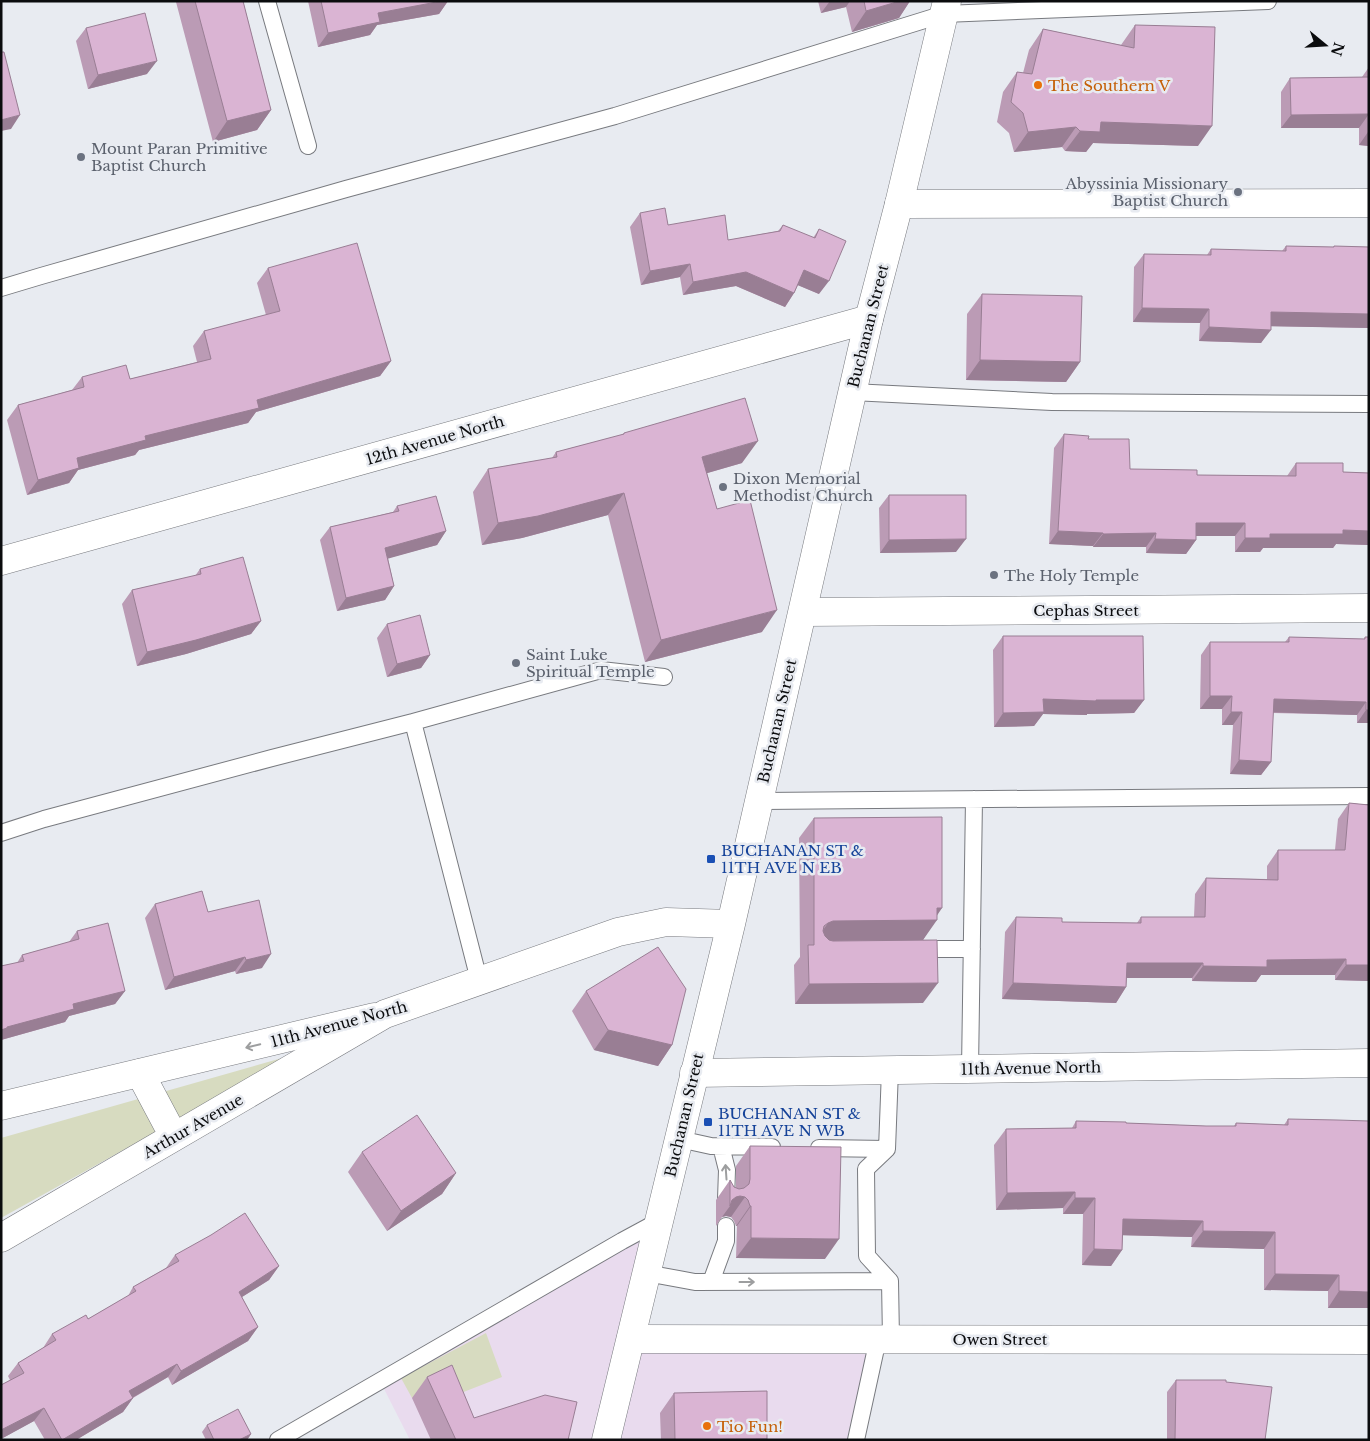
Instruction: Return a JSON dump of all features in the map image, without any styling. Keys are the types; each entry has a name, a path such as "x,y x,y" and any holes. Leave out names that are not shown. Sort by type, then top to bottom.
{"street":[{"name":"Buchanan Street","path":"606,1440 731,924 869,319 899,204 945,7"},
{"path":"899,204 1369,204"},
{"name":"12th Avenue North","path":"1,561 869,319"},
{"name":"Cephas Street","path":"803,612 1369,608"},
{"name":"11th Avenue North","path":"1,1106 385,1014 618,932 666,922 731,924"},
{"name":"Arthur Avenue","path":"1,1238 385,1014"},
{"name":"11th Avenue North","path":"694,1073 1369,1063"},
{"path":"140,1073 174,1138"},
{"name":"Owen Street","path":"631,1338 1369,1340"}],"lane":[{"path":"267,1 308,146"},
{"path":"1,288 346,189 615,116 945,7 1257,2"},
{"path":"852,392 1052,402 1369,404"},
{"path":"1,833 44,819 602,670 664,677"},
{"path":"413,722 479,980"},
{"path":"758,800 1369,796"},
{"path":"970,1069 974,799"},
{"path":"905,950 972,949"},
{"path":"856,1440 885,1339 890,1281 867,1256 866,1169 887,1150 890,1070"},
{"path":"678,1139 711,1146 887,1150"},
{"path":"721,1146 727,1170 726,1199"},
{"path":"278,1440 659,1221"},
{"path":"711,1282 726,1241 726,1226"},
{"path":"646,1274 695,1282 890,1281"}],"shaded area":[{"path":"659,1221 631,1338 878,1339 856,1440 410,1440 380,1381"}],"green space":[{"path":"296,1054 1,1218 1,1138"},
{"path":"486,1333 502,1377 443,1400 437,1386 412,1398 401,1378"}],"building":[{"path":"195,1 243,1 271,110 227,121"},
{"path":"321,1 442,1 378,13 380,22 328,33"},
{"path":"864,1 900,1 866,11"},
{"path":"145,13 157,61 98,75 86,28"},
{"path":"1135,25 1215,27 1212,126 1101,122 1100,132 1080,131 1076,127 1028,132 1023,113 1011,102 1017,72 1032,74 1043,29 1134,48"},
{"path":"1,52 4,52 20,115 1,120"},
{"path":"1369,77 1369,114 1291,115 1290,78"},
{"path":"665,208 668,225 725,215 728,240 780,231 783,225 815,238 819,229 846,241 829,281 804,270 794,293 746,272 693,282 690,264 650,271 640,213"},
{"path":"357,243 391,361 257,400 259,408 145,436 146,440 77,458 79,468 38,480 18,405 84,387 82,377 126,365 130,379 211,359 204,331 280,311 268,268"},
{"path":"1286,246 1369,247 1369,314 1271,312 1271,330 1209,327 1209,309 1142,308 1144,254 1211,255 1211,249 1286,251"},
{"path":"982,294 1082,296 1080,362 980,360"},
{"path":"745,398 758,441 702,457 717,509 750,500 777,610 661,640 624,493 538,516 498,523 488,469 557,457 556,452"},
{"path":"1064,434 1089,436 1088,439 1129,439 1130,469 1197,470 1197,475 1296,476 1296,463 1343,463 1343,472 1369,473 1369,531 1343,530 1343,534 1270,534 1270,538 1245,538 1245,523 1196,523 1196,540 1155,539 1156,533 1103,534 1058,531"},
{"path":"889,495 966,495 966,539 889,540"},
{"path":"436,496 446,531 385,548 394,586 346,598 330,527 399,511 397,506"},
{"path":"243,557 261,621 147,652 132,590 201,574 200,569"},
{"path":"420,615 430,655 397,664 387,624"},
{"path":"1003,636 1143,636 1144,700 1043,699 1044,712 1003,713"},
{"path":"1289,637 1365,639 1365,637 1369,637 1369,710 1366,710 1366,702 1274,699 1271,762 1239,760 1242,712 1231,712 1232,696 1210,696 1210,642 1289,642"},
{"path":"1349,803 1369,805 1369,965 1346,965 1346,959 1267,960 1267,967 1203,966 1203,963 1127,963 1126,987 1013,983 1016,917 1062,918 1062,922 1141,923 1141,917 1205,917 1206,878 1278,880 1278,850 1345,850"},
{"path":"942,817 942,908 937,908 937,920 833,921 824,926 823,931 829,940 833,941 937,940 938,983 809,984 808,945 814,945 814,818"},
{"path":"202,891 208,912 259,900 271,954 246,960 245,957 174,977 155,904"},
{"path":"108,923 125,991 73,1004 74,1009 1,1030 1,966 24,961 22,955 79,939 77,931"},
{"path":"658,947 686,989 672,1045 608,1030 586,991"},
{"path":"417,1115 456,1173 401,1211 362,1152"},
{"path":"1288,1119 1369,1121 1369,1292 1339,1291 1339,1275 1275,1274 1275,1232 1203,1231 1203,1221 1123,1219 1122,1250 1094,1249 1095,1198 1075,1198 1075,1192 1007,1193 1006,1129 1076,1128 1076,1121 1206,1126 1236,1126 1236,1123 1288,1125"},
{"path":"750,1146 841,1147 839,1239 751,1238 751,1206 748,1200 745,1197 736,1197 732,1200 730,1206 730,1180 734,1187 739,1189 749,1184"},
{"path":"245,1213 279,1266 239,1292 258,1327 181,1371 177,1364 129,1391 133,1398 62,1440 44,1408 1,1430 1,1385 24,1373 18,1363 56,1340 52,1334 86,1315 88,1319 136,1291 133,1287 179,1261 175,1255"},
{"path":"452,1365 474,1418 545,1395 577,1402 568,1440 456,1440 427,1377"},
{"path":"1176,1380 1226,1380 1226,1382 1272,1387 1265,1440 1175,1440"},
{"path":"767,1391 767,1439 675,1440 674,1393"},
{"path":"238,1409 251,1434 239,1440 214,1440 207,1425"}],"place":[{"name":"The Southern V","path":"1038,85"},
{"name":"Mount Paran Primitive Baptist Church","path":"81,157"},
{"name":"Abyssinia Missionary Baptist Church","path":"1238,192"},
{"name":"Dixon Memorial Methodist Church","path":"723,487"},
{"name":"The Holy Temple","path":"994,575"},
{"name":"Saint Luke Spiritual Temple","path":"516,663"},
{"name":"BUCHANAN ST & 11TH AVE N EB","path":"711,859"},
{"name":"BUCHANAN ST & 11TH AVE N WB","path":"708,1122"},
{"name":"Tio Fun!","path":"707,1426"}]}
